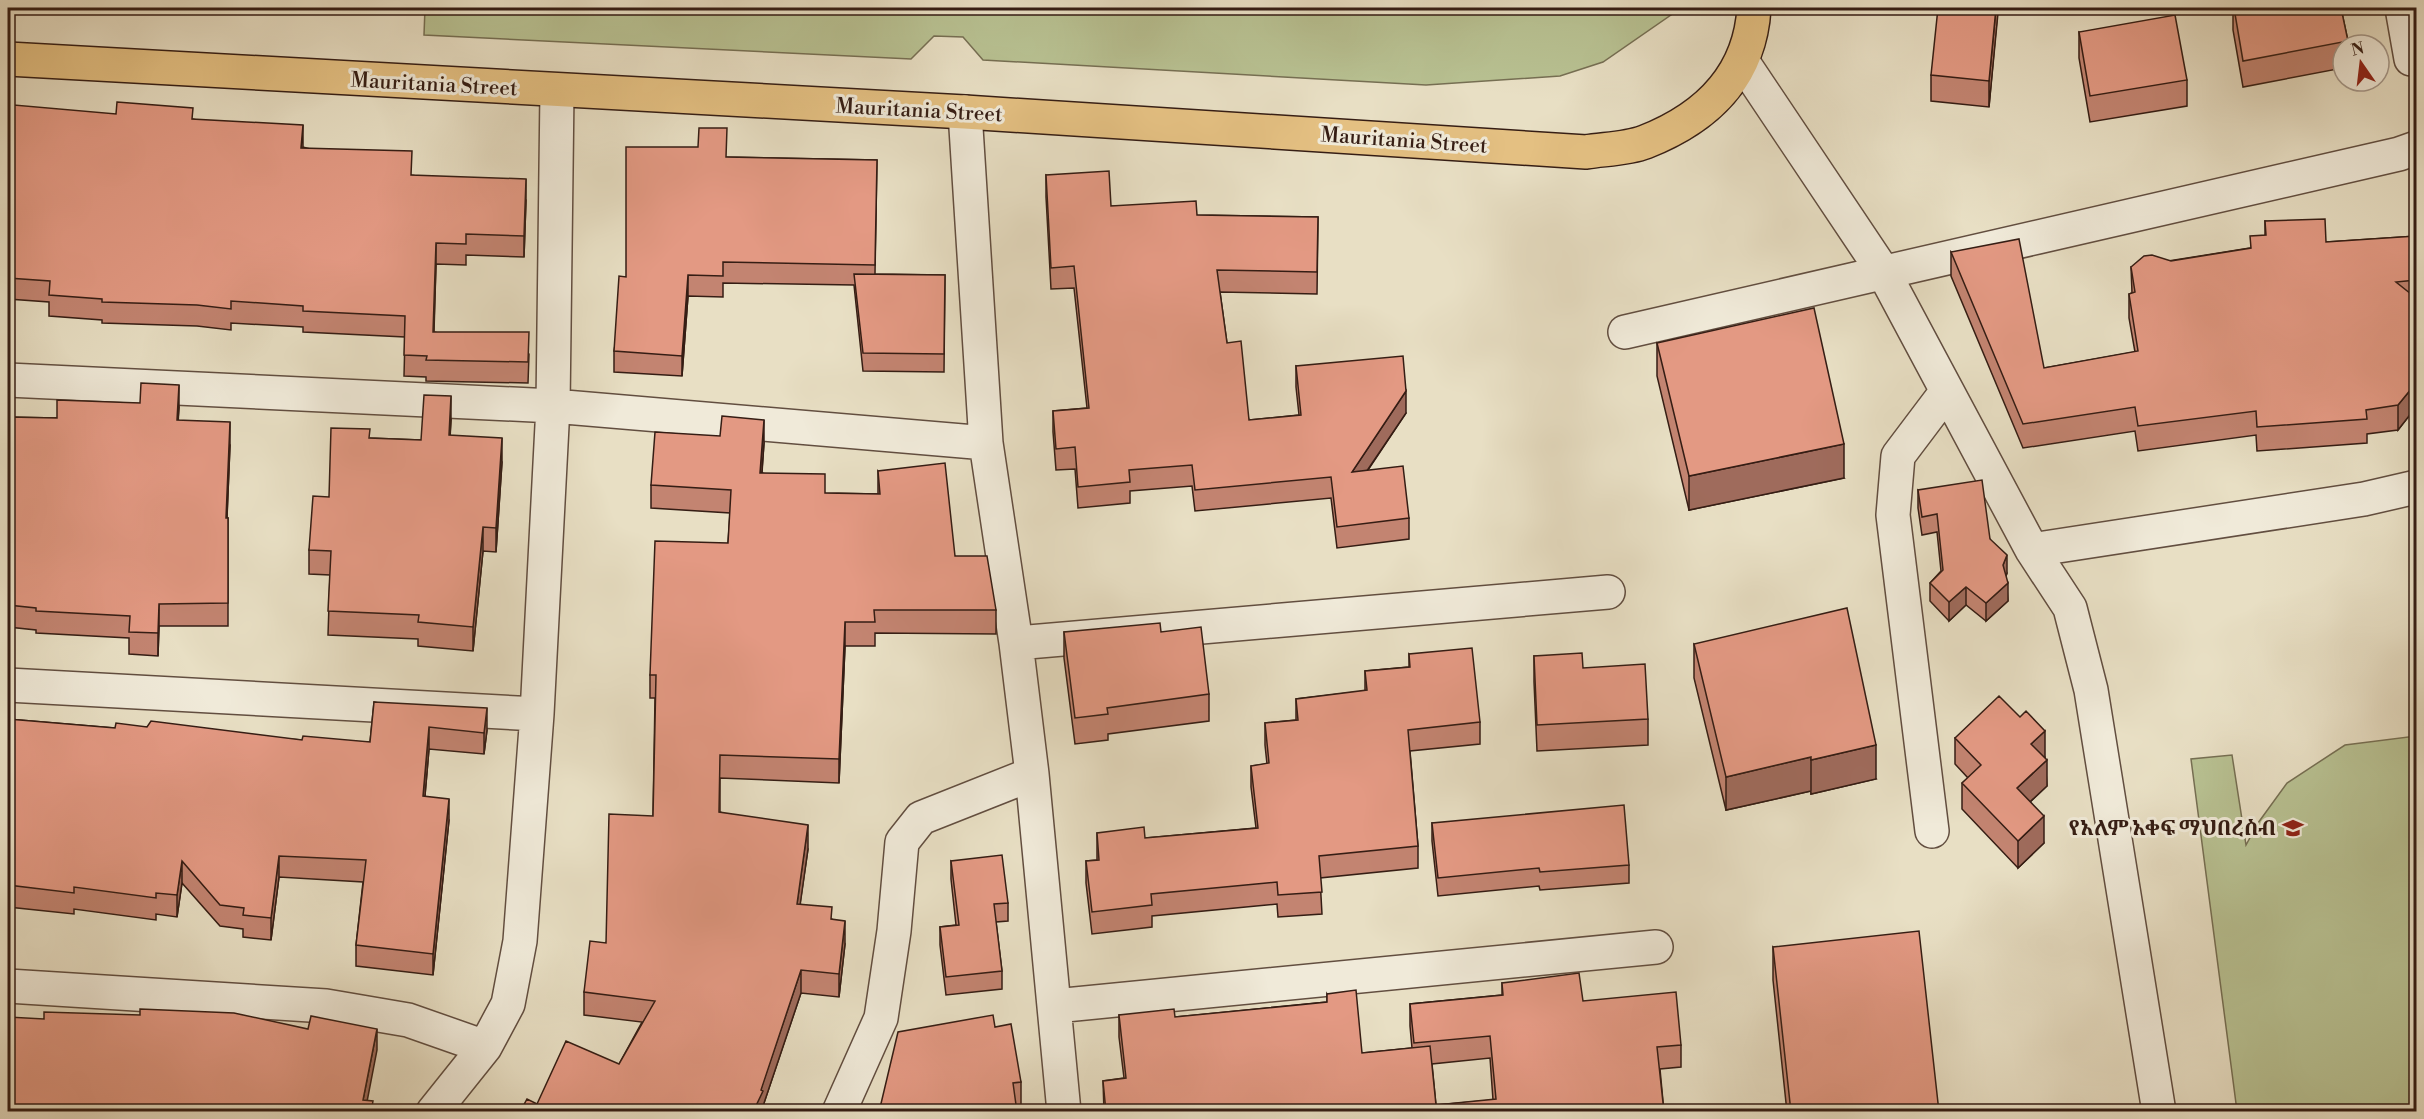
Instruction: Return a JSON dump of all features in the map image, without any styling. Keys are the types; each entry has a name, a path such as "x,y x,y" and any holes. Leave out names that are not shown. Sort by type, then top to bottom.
{"main road":[{"name":"Mauritania Street","path":"8,59 965,112 1586,152 1643,143 1692,119 1722,93 1742,61 1754,19 1754,8"}],"street":[{"path":"2402,8 2410,59"},
{"path":"1742,61 1884,273 2032,550 2070,608 2091,690 2160,1112"},
{"path":"433,1112 485,1047 508,1004 520,941 537,714 553,406 557,91"},
{"path":"965,112 986,442 1016,643 1032,774 1064,1112"},
{"path":"1625,332 2399,154 2416,148"},
{"path":"8,380 553,406 986,442"},
{"path":"1932,831 1893,515 1898,456 1947,391"},
{"path":"2032,550 2364,499 2416,487"},
{"path":"1016,643 1608,592"},
{"path":"8,685 537,714"},
{"path":"839,1112 881,1018 894,931 902,842 921,818 1032,774"},
{"path":"1055,1006 1656,947"},
{"path":"8,986 326,1006 408,1020 485,1047"}],"green space":[{"path":"425,8 1681,8 1603,62 1560,76 1426,85 983,60 963,37 934,36 911,59 424,35"},
{"path":"2416,736 2416,1111 2237,1111 2191,759 2232,755 2246,845 2258,823 2287,783 2345,745"}],"building":[{"path":"1938,8 1996,8 1989,81 1931,75"},
{"path":"2234,8 2341,8 2346,33 2331,33 2331,44 2243,61"},
{"path":"2175,15 2187,80 2090,96 2079,32"},
{"path":"117,102 193,108 192,119 303,125 301,148 412,151 411,175 526,179 524,236 466,234 466,244 436,243 433,332 529,332 528,362 426,360 427,356 404,355 405,316 303,311 303,306 231,301 231,309 197,305 102,302 102,299 49,295 50,281 8,278 8,168 14,105 116,114"},
{"path":"699,128 727,128 726,157 877,160 875,265 723,262 723,276 688,275 682,356 614,351 619,276 626,277 626,147 698,147"},
{"path":"1109,171 1111,206 1196,201 1197,215 1318,217 1317,272 1217,270 1227,343 1241,341 1249,420 1301,415 1296,366 1403,356 1406,391 1352,472 1403,466 1409,518 1337,527 1331,477 1195,490 1192,465 1129,470 1130,482 1078,487 1075,447 1056,449 1053,411 1089,408 1074,266 1051,268 1046,175"},
{"path":"2325,219 2326,242 2416,236 2416,280 2396,282 2416,298 2416,383 2398,405 2366,410 2367,419 2257,427 2256,411 2138,426 2135,407 2023,424 1951,252 2019,239 2044,368 2138,351 2129,294 2135,292 2131,267 2144,256 2152,255 2171,261 2251,248 2250,236 2266,235 2265,221"},
{"path":"854,274 945,275 944,354 863,353"},
{"path":"1814,308 1844,444 1689,476 1657,343"},
{"path":"141,383 179,385 177,420 230,422 226,518 228,518 228,603 159,604 158,633 129,632 130,616 36,611 36,608 8,605 8,417 57,418 57,400 140,403"},
{"path":"424,395 451,396 449,435 502,438 496,528 483,527 473,627 418,622 419,615 328,611 331,551 309,550 313,496 329,497 331,428 370,429 369,438 421,440"},
{"path":"722,416 764,420 760,473 825,474 825,493 880,494 878,471 945,463 955,556 987,556 996,610 874,610 875,622 845,622 839,759 720,755 719,812 808,825 797,904 832,907 831,919 845,921 839,974 801,970 761,1090 763,1091 753,1112 520,1112 527,1099 537,1104 566,1041 619,1064 655,1001 584,992 590,941 606,943 609,814 653,816 656,675 650,675 655,541 728,543 731,490 651,485 655,432 720,436"},
{"path":"1982,480 1990,539 2007,555 2003,565 2008,583 1986,603 1966,587 1949,602 1930,583 1943,570 1937,514 1922,517 1918,490"},
{"path":"1847,608 1876,745 1811,760 1811,757 1726,777 1694,644"},
{"path":"1160,623 1161,632 1201,627 1209,694 1107,708 1108,714 1075,718 1064,632"},
{"path":"1472,648 1480,722 1408,730 1418,846 1319,856 1322,892 1278,895 1277,882 1151,894 1152,905 1092,912 1086,861 1099,860 1097,833 1144,827 1145,838 1258,828 1251,766 1269,763 1265,723 1298,720 1296,699 1367,690 1365,671 1410,667 1409,654"},
{"path":"1582,653 1583,668 1645,664 1648,719 1537,725 1534,656"},
{"path":"1999,696 2020,717 2026,711 2045,731 2031,744 2047,760 2017,788 2044,816 2018,841 1962,783 1981,765 1955,738"},
{"path":"374,702 487,708 484,733 429,727 423,796 449,799 433,954 356,945 366,860 279,856 271,918 243,915 244,908 220,905 182,861 177,895 156,893 156,898 74,887 74,893 8,885 8,719 115,728 116,723 147,727 151,721 302,740 303,736 370,742"},
{"path":"1624,805 1629,865 1540,872 1539,868 1438,878 1432,823"},
{"path":"1002,855 1008,903 994,904 1002,971 946,977 940,927 959,925 951,861"},
{"path":"1919,931 1939,1112 1791,1112 1773,947"},
{"path":"1579,973 1583,1001 1676,992 1681,1045 1657,1047 1664,1112 1106,1112 1103,1081 1126,1078 1119,1015 1174,1009 1175,1017 1327,1002 1327,994 1356,990 1362,1053 1430,1046 1436,1105 1496,1099 1490,1036 1414,1043 1410,1004 1503,995 1502,983"},
{"path":"140,1009 234,1013 308,1029 311,1016 377,1029 363,1100 373,1101 371,1112 8,1112 8,1017 44,1019 44,1012 140,1015"},
{"path":"993,1015 995,1027 1011,1024 1021,1082 1013,1083 1017,1112 879,1112 898,1032"}],"place":[{"name":"የአለም አቀፍ ማህበረስብ","path":"2293,828"}]}
